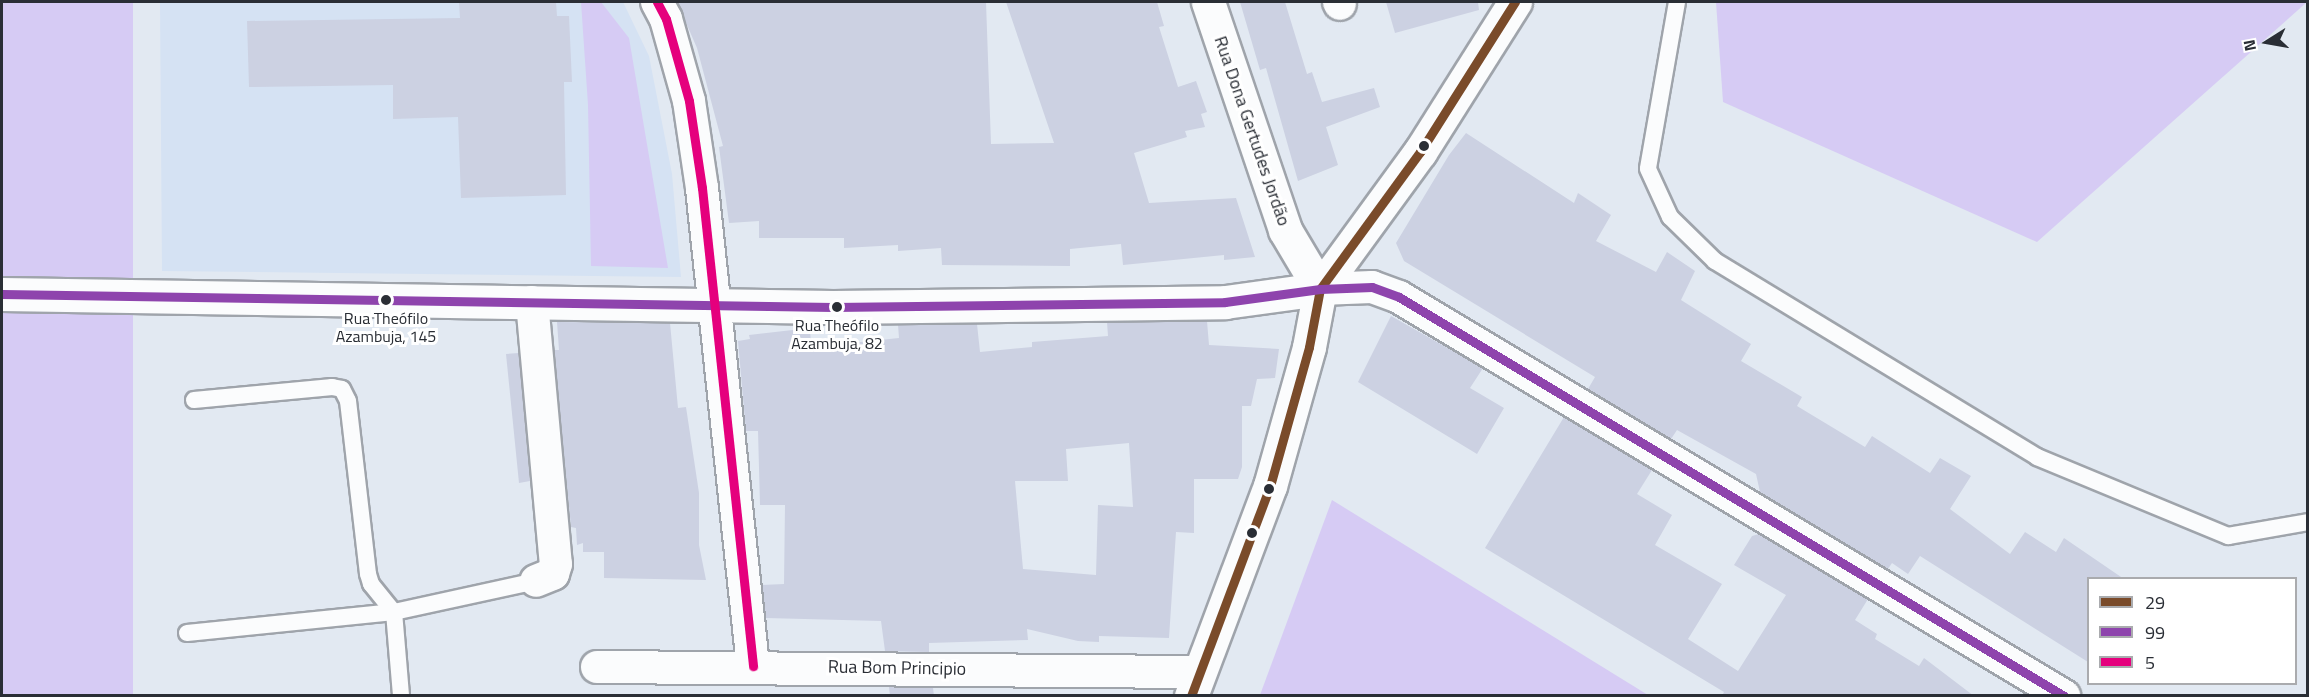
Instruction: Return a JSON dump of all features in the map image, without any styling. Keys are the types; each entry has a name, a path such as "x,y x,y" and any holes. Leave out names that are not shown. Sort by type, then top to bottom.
{"street":[{"path":"657,2 666,19 688,100 716,306 753,666"},
{"name":"Rua Dona Gertudes Jordão","path":"1208,2 1285,230 1320,289"},
{"path":"1194,684 1270,486 1309,347 1320,289 1420,152 1515,2"},
{"path":"2,294 716,306 1225,302 1320,289 1372,287 1399,297 2064,696"},
{"path":"532,302 556,564 553,574 536,581"},
{"name":"Rua Bom Principio","path":"597,667 753,666 1194,684"}],"lane":[{"path":"1677,2 1648,169 1670,217 1715,261 2037,457 2228,536 2307,522"},
{"path":"194,400 332,387 342,389 348,401 368,574 371,584 394,612 400,696"},
{"path":"187,633 394,612 536,581"}],"shaded area":[{"path":"2,2 133,2 133,695 2,695"},
{"path":"160,2 623,2 649,56 672,174 681,277 162,271"},
{"path":"581,2 601,2 629,38 668,268 591,266 588,105"},
{"path":"1716,2 2307,2 2037,242 1723,102"},
{"path":"1332,500 1648,695 1260,695"}],"building":[{"path":"459,2 556,2 557,16 569,16 572,82 564,82 566,195 461,198 458,117 393,119 393,85 249,87 247,21 460,18"},
{"path":"677,2 986,2 991,144 1054,143 1006,2 1157,2 1164,26 1159,27 1178,87 1196,81 1207,112 1201,114 1205,127 1185,131 1187,137 1134,153 1149,203 1236,198 1255,257 1224,260 1224,255 1123,265 1121,244 1070,249 1070,266 942,265 941,248 898,251 898,245 844,248 844,238 759,238 759,221 729,223 719,147 723,146 697,48"},
{"path":"1240,2 1285,2 1307,74 1312,72 1322,102 1374,88 1380,107 1326,127 1338,165 1298,181 1266,68 1260,70"},
{"path":"1386,2 1478,2 1479,10 1395,33"},
{"path":"1466,133 1574,203 1578,193 1611,215 1596,241 1656,272 1667,252 1695,271 1681,300 1751,344 1741,361 1802,397 1797,406 1865,447 1872,436 1930,473 1940,458 1971,476 1950,509 2010,554 2025,532 2056,552 2064,538 2121,577 2087,577 2087,661 1920,556 1908,574 1892,563 1888,569 1760,492 1756,474 1677,430 1671,439 1588,389 1595,377 1404,261 1396,243 1449,155"},
{"path":"1391,316 1483,368 1470,388 1504,408 1477,454 1358,382"},
{"path":"1207,321 1209,345 1279,349 1275,378 1257,379 1251,406 1242,406 1242,467 1238,479 1194,479 1194,533 1176,532 1169,638 1099,636 1099,642 1078,641 1027,629 1028,640 929,643 929,652 885,651 881,621 766,618 762,585 784,584 785,505 760,505 758,431 746,431 738,341 750,339 749,335 810,328 811,346 841,344 899,338 898,325 977,324 980,352 1032,347 1032,342 1108,336 1107,322","holes":["1129,443 1133,507 1098,505 1096,575 1023,569 1015,481 1068,481 1066,449"]},
{"path":"557,322 670,323 678,408 686,407 699,493 699,545 706,580 604,578 604,552 583,552 583,543 577,545 576,528 571,527 554,350 559,350"},
{"path":"519,353 530,481 519,483 506,354"},
{"path":"1564,417 1652,470 1637,494 1672,515 1655,545 1722,584 1688,639 1738,671 1786,595 1734,565 1752,536 1759,534 1868,599 1855,620 1877,634 1875,639 1919,666 1924,658 1974,696 1722,696 1724,692 1485,548"},
{"path":"889,687 933,688 934,696 890,696"}],"transit line":[{"name":"5","path":"657,2 666,19 689,101 702,188 753,666"},
{"name":"29","path":"1191,696 1270,486 1309,347 1320,289 1420,152 1515,2"},
{"name":"99","path":"2,294 833,307 1225,302 1320,289 1372,287 1399,297 2064,696"}],"place":[{"name":"Rua Theófilo Azambuja, 145","path":"386,300"},
{"name":"Rua Theófilo Azambuja, 82","path":"837,307"}]}
